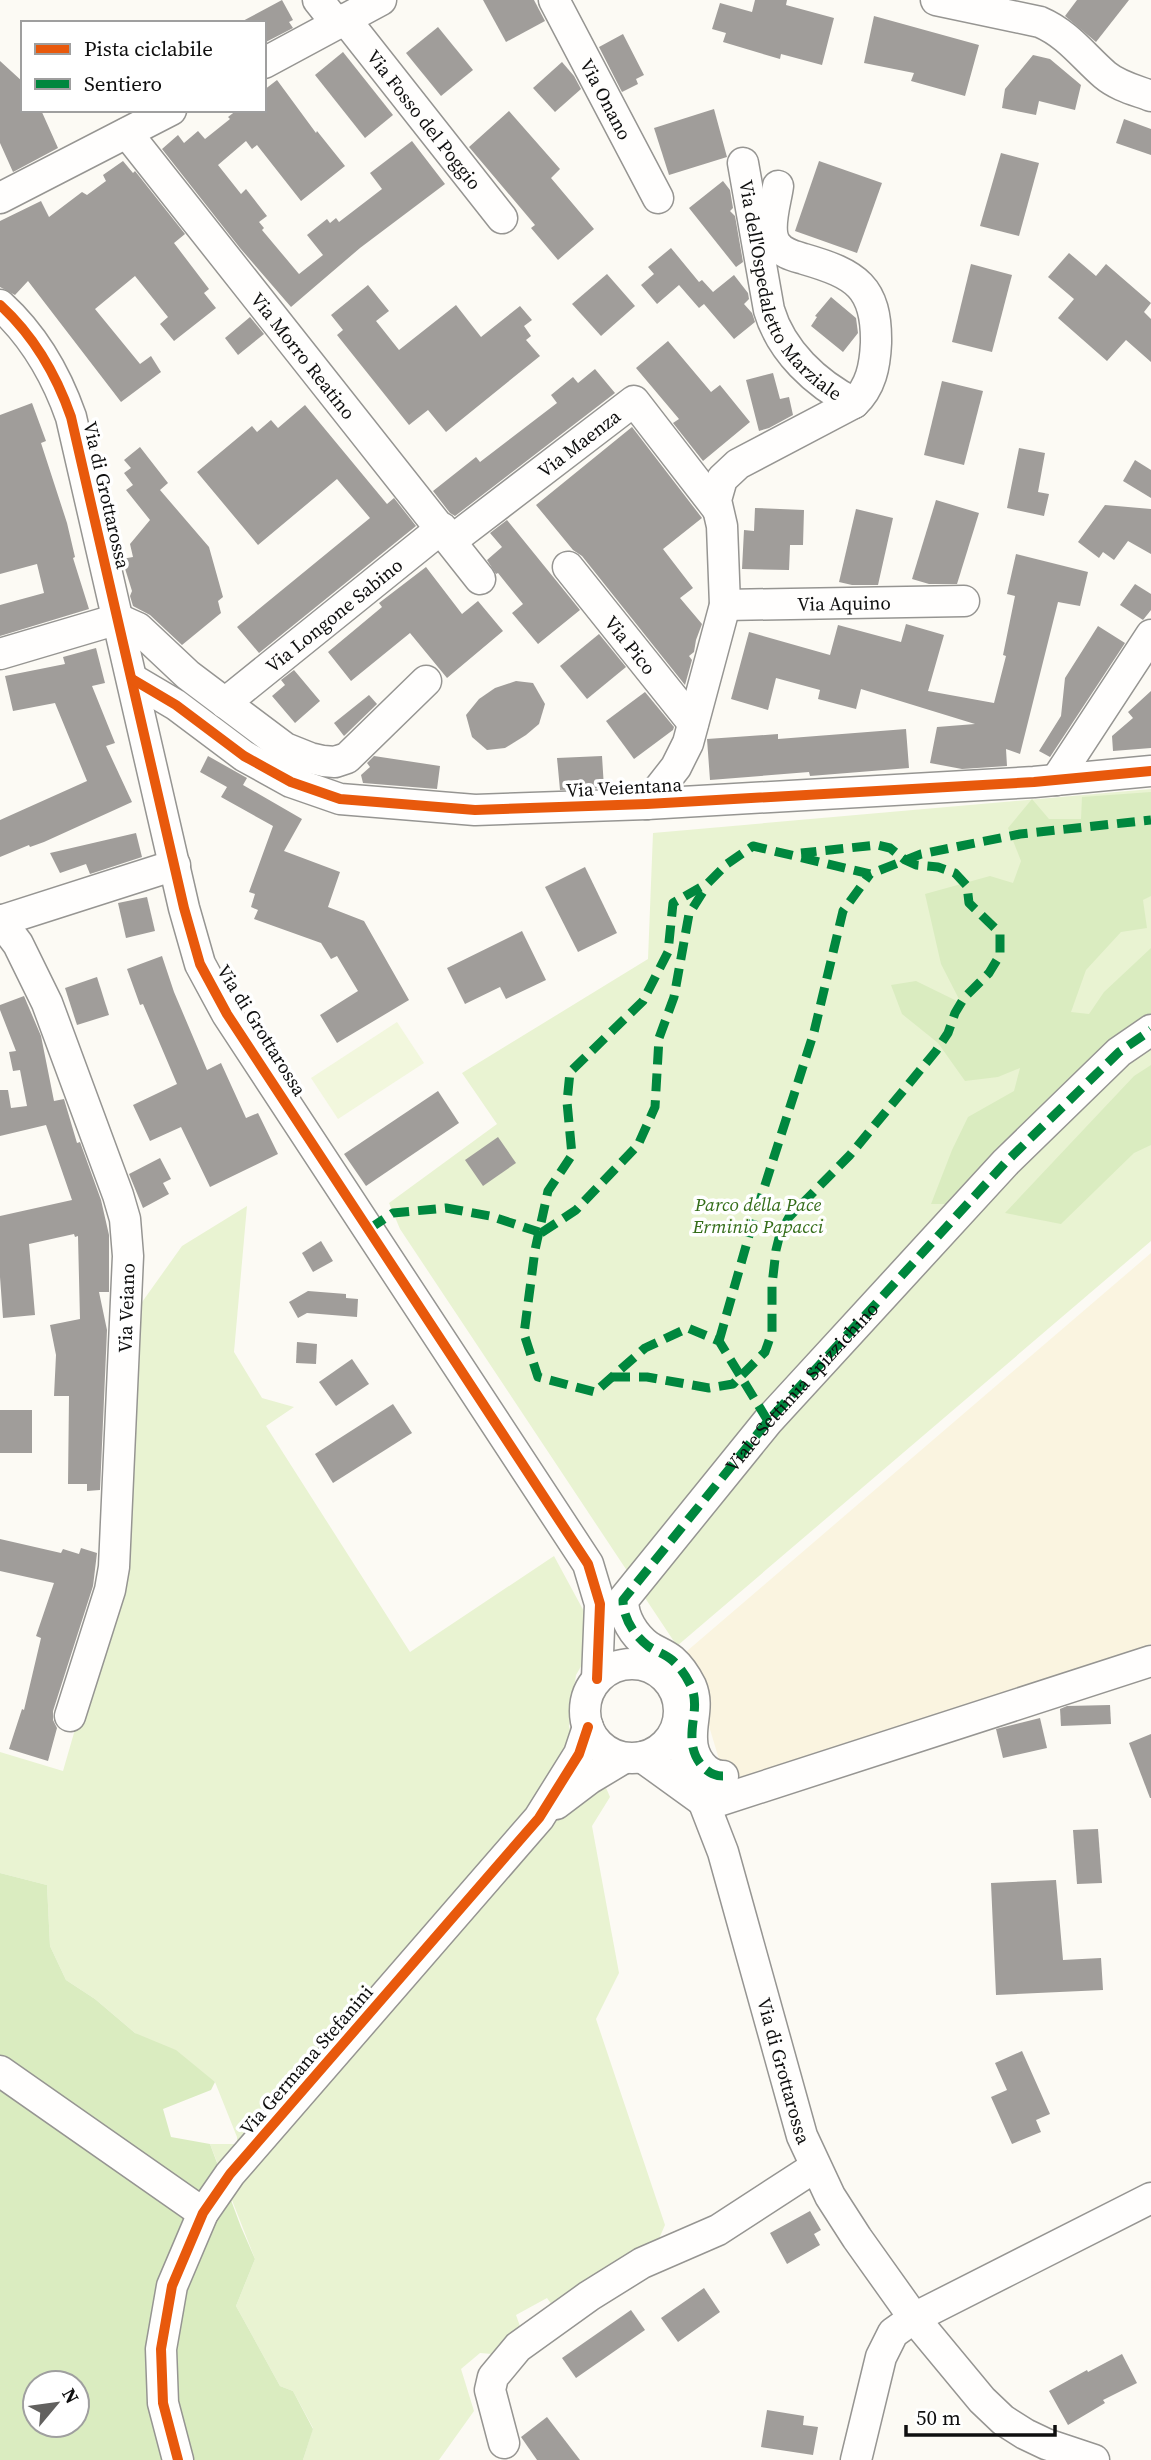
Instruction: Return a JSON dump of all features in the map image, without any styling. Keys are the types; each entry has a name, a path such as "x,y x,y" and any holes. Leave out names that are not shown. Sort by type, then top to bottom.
{"street":[{"name":"Via Fosso del Poggio","path":"318,0 341,22 502,218"},
{"path":"266,62 381,0"},
{"name":"Via Onano","path":"554,0 658,198"},
{"path":"936,0 1045,11 1062,33 1114,81 1151,96"},
{"path":"0,198 168,112"},
{"name":"Via Morro Reatino","path":"127,133 480,579"},
{"name":"Via dell'Ospedaletto Marziale","path":"743,163 769,310 777,333 814,377 830,390 854,403"},
{"name":"Via dell'Ospedaletto Marziale","path":"647,804 676,767 688,743 725,605 722,526 716,507 719,486 731,469 854,403 867,386 874,363 876,337 871,301 856,281 819,263 786,253 776,245 772,228 778,186"},
{"name":"Via di Grottarossa","path":"0,305 36,345 65,400 84,470 194,947 214,993 588,1564 600,1604 597,1679"},
{"name":"Via Maenza","path":"447,534 634,401 716,507"},
{"name":"Via Longone Sabino","path":"225,703 447,534"},
{"name":"Via Pico","path":"568,567 693,723"},
{"name":"Via Aquino","path":"725,605 964,601"},
{"path":"0,654 118,619 138,628 188,675 285,748 310,758 335,762 347,758 426,681"},
{"path":"1056,780 1151,635"},
{"name":"Via Veientana","path":"132,679 176,705 243,756 291,782 340,799 475,810 647,804 1056,780 1151,771"},
{"path":"0,920 175,865"},
{"name":"Via Veiano","path":"0,920 18,944 47,1003 118,1195 127,1238 125,1347 114,1567 110,1590 70,1716"},
{"name":"Viale Settimia Spizzichino","path":"723,1776 706,1771 693,1749 691,1737 696,1714 695,1700 682,1671 670,1658 648,1646 638,1636 625,1613 624,1600 768,1421 988,1182 1119,1052 1151,1030"},
{"name":"Via di Grottarossa","path":"600,1604 651,1667"},
{"path":"633,1758 663,1747 677,1727 679,1713 677,1697 668,1680 651,1667 622,1665 612,1668 591,1686 586,1701 588,1727 595,1741 602,1748 633,1758 704,1803 1151,1661"},
{"name":"Via Germana Stefanini","path":"178,2460 163,2403 161,2349 172,2286 203,2213 230,2174 539,1818 579,1754 588,1727"},
{"name":"Via di Grottarossa","path":"677,1727 733,1885 802,2136 815,2167 842,2215 914,2318 968,2384 1003,2420 1046,2444 1094,2460"},
{"name":"Via Germana Stefanini","path":"539,1818 589,1779 633,1758"},
{"path":"0,2071 203,2213"},
{"path":"504,2442 490,2390 493,2377 518,2347 589,2296 642,2263 718,2230 815,2167"},
{"path":"856,2460 881,2357 893,2333 914,2318 1151,2198"}],"shaded area":[{"path":"1151,1253 1151,1644 751,1779 723,1773 701,1699 680,1657"}],"green space":[{"name":"Parco della Pace Erminio Papacci","path":"1151,789 1151,1241 677,1646 400,1229 389,1203 497,1124 462,1073 648,959 653,833"},
{"path":"1151,792 1151,896 1143,900 1147,928 1121,932 1086,970 1071,1012 1089,1014 1104,992 1151,948 1151,1024 956,1204 931,1204 968,1117 1014,1091 1020,1068 998,1077 965,1081 938,1043 902,1014 891,985 916,981 961,1003 941,964 925,894 990,876 1013,883 1021,861 1008,828 1032,799 1049,819 1081,819 1082,797"},
{"path":"397,1022 424,1063 338,1119 311,1078"},
{"path":"1151,1065 1151,1145 1134,1153 1061,1224 1005,1213 1134,1076"},
{"path":"247,1206 234,1352 262,1398 294,1407 266,1426 410,1652 554,1556 587,1617 591,1649 576,1675 569,1727 610,1797 592,1826 619,1973 596,2019 665,2225 654,2250 557,2312 547,2298 516,2315 522,2332 492,2354 480,2353 461,2369 474,2411 439,2460 303,2460 313,2428 293,2391 280,2386 236,2306 255,2259 210,2144 237,2144 237,2137 215,2082 135,2033 95,1999 66,1980 50,1946 47,1885 0,1873 0,1752 63,1771 125,1556 135,1312 182,1246"},
{"path":"0,1873 47,1885 50,1946 66,1980 95,1999 135,2033 176,2050 215,2082 211,2090 163,2109 171,2137 210,2144 255,2259 236,2306 280,2386 293,2391 313,2429 303,2460 0,2460"}],"building":[{"path":"282,0 293,20 289,22 293,28 266,42 266,21 243,21"},
{"path":"483,0 534,0 545,21 506,42"},
{"path":"755,0 787,0 786,5 834,18 822,65 781,54 780,59 723,42 726,33 712,29 720,3 752,12"},
{"path":"1077,0 1129,0 1096,42 1065,16"},
{"path":"874,16 979,45 965,96 911,81 914,73 864,63"},
{"path":"438,27 473,70 441,96 406,53"},
{"path":"623,34 644,75 636,79 638,84 622,92 599,47"},
{"path":"343,52 393,115 365,138 315,75"},
{"path":"1033,55 1050,59 1081,85 1075,110 1039,101 1036,115 1002,108 1005,89"},
{"path":"0,61 21,80 21,112 42,112 58,148 13,172 0,143"},
{"path":"562,62 581,89 555,112 533,88"},
{"path":"277,80 316,133 317,131 345,166 301,201 257,145 252,149 246,141 218,165 241,194 246,189 267,216 259,222 264,228 262,230 299,274 323,255 307,235 327,219 330,223 336,218 339,222 382,189 370,173 412,141 445,184 360,248 291,307 240,248 162,149 178,135 184,143 198,131 205,139 230,119 228,117 234,112 266,112 266,88"},
{"path":"714,109 727,157 669,175 654,128"},
{"path":"509,111 560,169 551,178 594,229 558,260 531,228 535,225 469,147"},
{"path":"1124,119 1151,129 1151,155 1116,143"},
{"path":"1001,153 1039,163 1019,236 980,226"},
{"path":"123,161 133,173 135,171 185,234 174,243 209,289 204,293 216,308 174,341 160,324 168,317 135,276 95,309 140,364 151,356 161,372 121,402 28,281 15,295 0,287 0,221 41,201 49,217 82,192 87,195 106,181 103,175"},
{"path":"819,161 882,183 857,253 795,231"},
{"path":"723,181 730,190 733,208 730,211 735,216 743,262 736,267 689,208"},
{"path":"671,248 699,282 702,280 713,292 734,275 748,293 749,299 744,304 752,313 755,322 734,339 704,304 699,308 679,285 657,304 641,285 654,274 648,267"},
{"path":"1069,253 1096,276 1106,264 1151,303 1144,312 1151,319 1151,362 1126,340 1107,361 1058,318 1074,299 1048,277"},
{"path":"971,264 1012,275 992,352 952,342"},
{"path":"607,274 635,306 601,336 572,304"},
{"path":"368,285 389,311 376,321 399,350 456,305 481,337 520,306 532,320 524,326 531,336 526,340 540,356 446,432 428,410 409,425 337,335 343,330 331,315"},
{"path":"831,297 856,318 858,333 843,352 811,326 817,317 815,316"},
{"path":"250,317 264,334 238,355 225,338"},
{"path":"668,341 711,392 720,385 750,422 703,461 673,423 679,419 636,368"},
{"path":"595,369 615,393 455,516 450,513 433,491 476,457 480,462 557,403 551,395 573,377 578,383"},
{"path":"773,373 780,399 789,397 793,415 759,431 746,380"},
{"path":"942,381 983,391 964,465 924,455"},
{"path":"32,403 46,441 41,443 67,523 75,557 73,558 89,609 0,636 0,605 44,593 37,564 0,574 0,415"},
{"path":"305,405 387,504 394,498 416,526 259,653 237,627 370,518 337,479 258,545 197,472 252,426 257,432 271,420 278,428"},
{"path":"632,427 702,518 663,549 693,588 680,598 702,624 694,652 689,656 692,660 685,685 582,556 573,550 536,505"},
{"path":"140,447 168,483 160,490 209,547 223,597 218,601 221,613 182,645 150,615 133,606 130,596 132,591 122,559 133,557 130,544 150,520 126,490 133,485 124,473 131,468 124,460"},
{"path":"1019,448 1045,453 1038,492 1049,494 1044,516 1007,508"},
{"path":"1135,460 1151,470 1151,498 1123,481"},
{"path":"936,500 979,513 957,584 929,584 912,579"},
{"path":"1105,505 1151,509 1151,554 1128,541 1114,560 1103,552 1099,558 1078,542"},
{"path":"755,508 804,510 803,545 790,545 789,570 742,569 744,530 754,531"},
{"path":"856,509 893,518 878,585 839,582"},
{"path":"507,520 580,610 538,644 512,613 523,604 487,560 502,547 490,533"},
{"path":"1016,554 1088,572 1080,606 1058,602 1020,754 1006,749 1007,766 962,769 930,763 937,727 975,724 861,689 856,709 818,699 820,690 776,678 768,710 731,699 749,632 830,655 838,625 901,642 906,624 944,635 928,691 994,703 1006,656 1003,655 1015,596 1007,594"},
{"path":"426,567 462,614 478,601 503,631 447,678 410,633 351,681 328,652 382,607 379,603"},
{"path":"1135,584 1151,594 1151,610 1143,620 1120,605"},
{"path":"1098,626 1125,643 1050,757 1039,751 1061,716 1065,678"},
{"path":"599,634 626,667 587,699 560,666"},
{"path":"96,648 105,683 92,686 115,743 106,746 132,802 44,842 0,857 0,820 87,781 55,703 13,711 5,676 65,664 63,657"},
{"path":"294,670 320,701 295,723 272,696 285,685 281,680"},
{"path":"516,681 533,683 545,704 539,724 505,748 487,750 472,737 466,715 479,699 495,688"},
{"path":"1151,691 1151,748 1113,751 1112,736 1133,718 1128,712"},
{"path":"645,692 674,727 634,759 606,721"},
{"path":"369,695 377,704 344,736 334,723"},
{"path":"906,729 909,768 710,780 707,739 778,734 778,739"},
{"path":"208,756 247,778 243,785 302,819 284,851 340,872 328,907 364,921 409,1000 337,1043 320,1015 358,991 337,956 331,959 321,943 254,919 258,910 251,907 255,894 249,892 273,826 221,797 227,787 200,772"},
{"path":"374,756 440,766 437,789 363,783 361,775 370,767 367,763"},
{"path":"602,756 604,788 560,790 557,758"},
{"path":"136,833 142,857 90,874 86,864 60,873 50,853"},
{"path":"585,867 617,933 578,952 545,887"},
{"path":"147,897 155,931 126,938 118,903"},
{"path":"522,931 546,980 506,999 500,987 465,1004 447,968"},
{"path":"162,956 207,1070 221,1063 246,1118 258,1113 278,1154 210,1187 181,1127 150,1141 133,1105 177,1084 143,1004 140,1005 127,969"},
{"path":"97,977 109,1015 77,1025 65,988"},
{"path":"24,996 41,1036 54,1101 64,1099 77,1143 80,1142 101,1200 109,1235 109,1292 99,1292 107,1330 100,1490 87,1491 87,1484 68,1484 69,1396 54,1396 56,1355 50,1325 80,1319 78,1236 75,1237 74,1234 29,1244 35,1315 3,1318 0,1216 72,1200 46,1125 0,1136 0,1090 8,1090 11,1108 27,1106 20,1070 13,1071 9,1052 16,1051 0,1005"},
{"path":"438,1091 459,1123 366,1186 344,1154"},
{"path":"498,1137 516,1163 483,1186 465,1160"},
{"path":"160,1158 171,1179 163,1183 169,1194 143,1208 129,1174"},
{"path":"321,1241 333,1261 313,1272 302,1253"},
{"path":"308,1291 346,1294 346,1298 358,1299 357,1317 307,1313 298,1318 289,1302"},
{"path":"297,1342 317,1344 316,1364 296,1363"},
{"path":"352,1359 369,1384 336,1406 319,1382"},
{"path":"393,1404 412,1433 333,1483 315,1454"},
{"path":"0,1410 32,1410 32,1453 0,1453"},
{"path":"0,1539 61,1553 63,1549 79,1554 81,1548 97,1553 93,1586 53,1711 57,1728 48,1761 9,1749 22,1709 24,1710 41,1638 36,1636 54,1583 0,1571"},
{"path":"1110,1705 1111,1724 1061,1726 1060,1709 1067,1706"},
{"path":"1040,1718 1047,1748 1003,1758 996,1729"},
{"path":"1151,1734 1151,1798 1150,1798 1129,1743"},
{"path":"1098,1829 1102,1883 1077,1884 1073,1830"},
{"path":"1056,1880 1063,1960 1101,1958 1103,1990 996,1995 991,1883"},
{"path":"1022,2051 1050,2114 1036,2120 1041,2132 1012,2144 991,2097 1007,2090 995,2063"},
{"path":"810,2211 821,2230 814,2234 820,2245 787,2264 770,2233"},
{"path":"704,2288 720,2312 678,2342 661,2318"},
{"path":"631,2310 645,2330 576,2378 562,2358"},
{"path":"1122,2354 1137,2383 1103,2400 1105,2403 1068,2425 1049,2391"},
{"path":"767,2410 804,2416 803,2425 818,2427 813,2455 761,2447"},
{"path":"547,2417 580,2460 537,2460 521,2437"}],"marked path":[{"path":"768,1421 719,1341 688,1328 645,1348 595,1392 538,1377 524,1334 535,1250 548,1191 572,1155 567,1102 570,1072 643,1001 668,952 673,903 708,883 727,864 753,846 870,874 921,854 1020,834 1151,820"},
{"path":"612,1377 647,1377 709,1388 733,1384 765,1352 772,1332 772,1285 776,1250 780,1234 789,1217 850,1155 936,1051 948,1033 964,998 989,973 1000,955 1000,933 969,903 967,886 955,873 938,867 916,865 890,848 877,845 801,853"},
{"path":"719,1341 750,1232 814,1032 843,911 870,874"},
{"path":"541,1233 576,1210 638,1145 655,1107 659,1038 674,997 689,914 706,887"},
{"path":"723,1776 705,1769 694,1752 694,1700 691,1686 672,1660 638,1637 627,1620 623,1600 768,1421 1006,1162 1119,1052 1151,1030"},
{"path":"369,1229 393,1213 446,1208 490,1216 539,1232"}],"cycle path":[{"path":"0,305 43,356 71,417 184,908 200,964 227,1014 588,1564 600,1604 597,1679"},
{"path":"132,679 176,705 244,756 291,782 340,799 475,810 647,804 1034,782 1151,771"},
{"path":"178,2460 163,2403 161,2349 172,2286 203,2213 230,2174 539,1818 579,1754 588,1727"}]}
